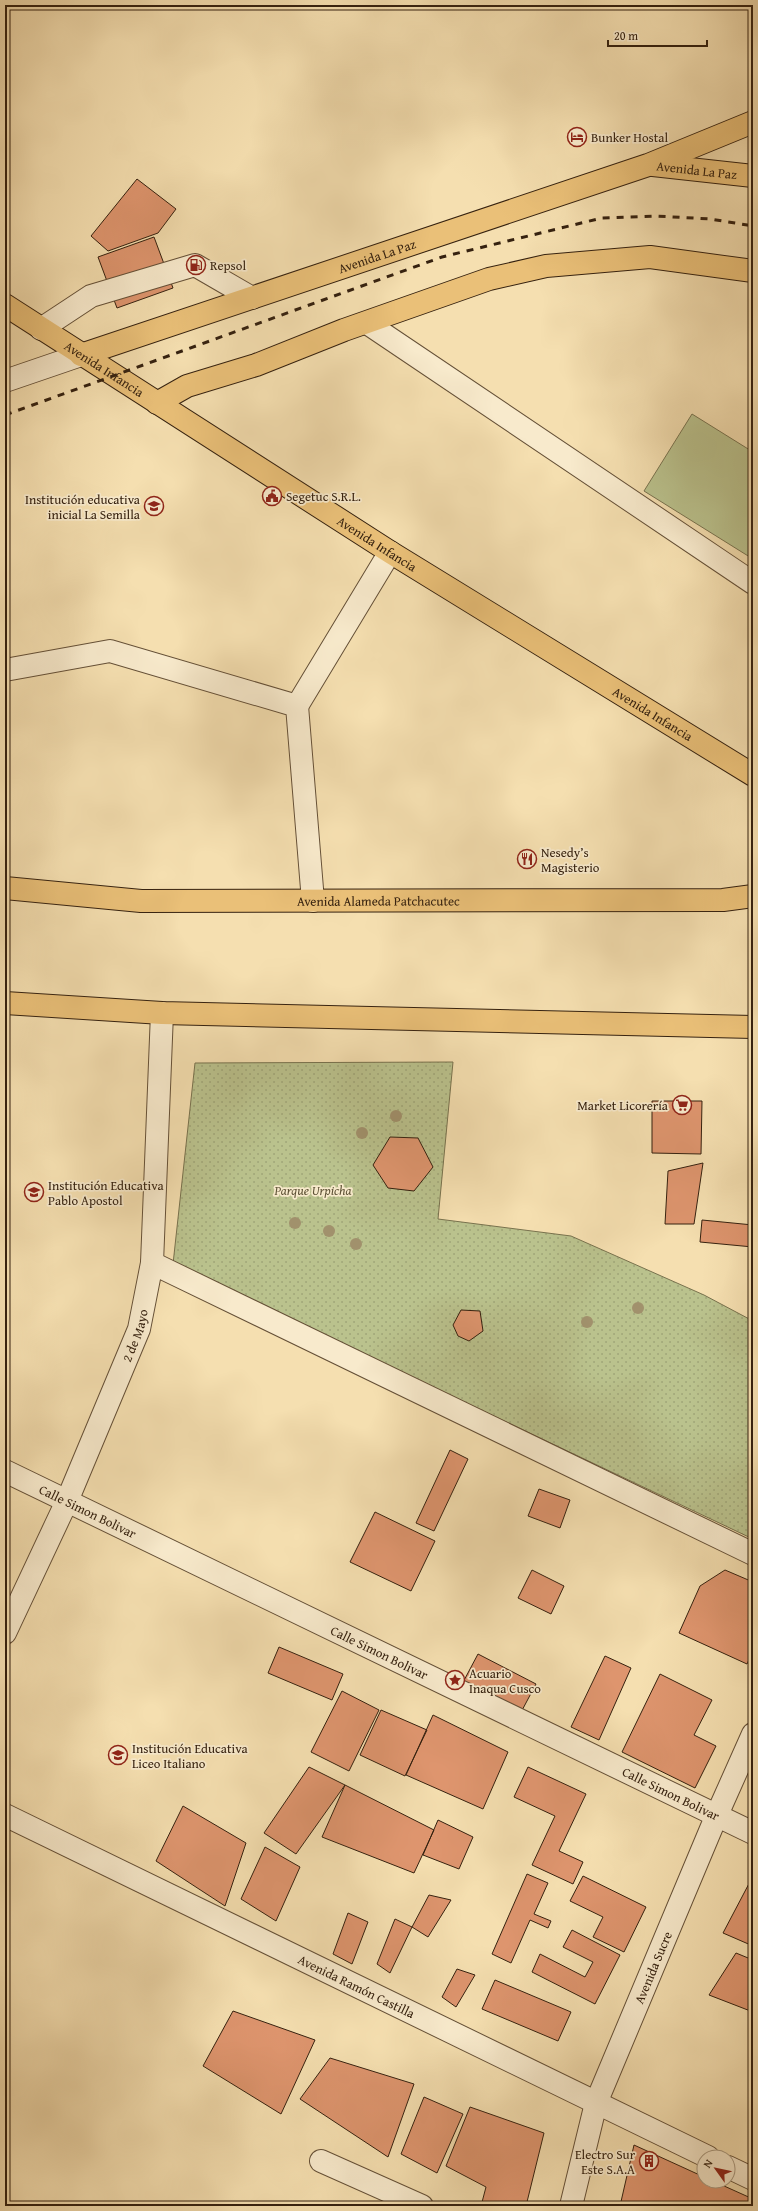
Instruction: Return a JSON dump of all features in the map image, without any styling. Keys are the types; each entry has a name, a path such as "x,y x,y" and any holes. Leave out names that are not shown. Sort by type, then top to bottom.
{"main road":[{"path":"648,165 753,122"},
{"name":"Avenida La Paz","path":"81,355 648,165 753,176"},
{"path":"157,403 187,386 256,365 489,279 546,266 618,258 650,257 751,268"},
{"name":"Avenida Infancia","path":"5,305 390,552 753,775"},
{"name":"Avenida Alameda Patchacutec","path":"5,888 140,901 715,900 753,896"},
{"path":"5,1003 162,1013 753,1028"}],"street":[{"path":"41,329 91,296 195,265 252,298"},
{"path":"367,323 753,583"},
{"name":"Avenida La Paz","path":"5,381 81,355"},
{"path":"313,901 297,706 390,552"},
{"path":"5,670 110,651 297,706"},
{"name":"2 de Mayo","path":"5,1633 68,1501 139,1329 152,1263 162,1013"},
{"path":"152,1263 753,1554"},
{"name":"Calle Simon Bolivar","path":"5,1471 716,1817 753,1833"},
{"name":"Avenida Sucre","path":"571,2206 596,2103 716,1817 753,1734"},
{"name":"Avenida Ramón Castilla","path":"5,1815 696,2151"},
{"path":"321,2161 422,2206"},
{"path":"736,2170 753,2179"}],"green space":[{"path":"692,414 753,452 753,559 644,491"},
{"name":"Parque Urpicha","path":"453,1062 438,1219 571,1236 704,1295 753,1321 753,1539 173,1264 195,1063"}],"building":[{"path":"137,179 176,209 158,233 108,251 91,236"},
{"path":"154,237 173,288 117,308 98,257"},
{"path":"652,1101 702,1101 701,1154 652,1153"},
{"path":"390,1137 418,1138 433,1167 414,1191 388,1188 373,1165"},
{"path":"703,1163 694,1224 665,1224 668,1171"},
{"path":"702,1220 753,1225 753,1247 700,1242"},
{"path":"461,1310 480,1311 483,1331 469,1341 458,1336 453,1325"},
{"path":"450,1450 468,1459 434,1531 416,1523"},
{"path":"539,1489 570,1500 560,1528 528,1516"},
{"path":"375,1512 435,1541 411,1591 350,1562"},
{"path":"532,1570 564,1586 551,1614 518,1598"},
{"path":"725,1570 753,1582 753,1651 747,1664 679,1633 700,1586"},
{"path":"279,1647 343,1674 332,1700 268,1673"},
{"path":"478,1654 536,1684 519,1716 461,1686"},
{"path":"605,1656 631,1668 599,1740 571,1727"},
{"path":"660,1674 712,1700 694,1735 716,1746 695,1788 622,1752"},
{"path":"342,1691 379,1710 349,1771 311,1752"},
{"path":"381,1710 427,1730 405,1776 360,1755"},
{"path":"433,1715 508,1752 483,1809 406,1775"},
{"path":"309,1767 345,1785 296,1854 264,1833"},
{"path":"528,1767 586,1794 559,1851 583,1862 573,1884 532,1865 555,1816 514,1797"},
{"path":"345,1785 434,1830 414,1873 322,1837"},
{"path":"183,1806 246,1843 225,1906 156,1861"},
{"path":"438,1820 473,1837 459,1869 423,1855"},
{"path":"265,1847 300,1867 276,1921 241,1899"},
{"path":"527,1874 548,1883 534,1914 551,1921 548,1928 530,1920 511,1963 492,1954"},
{"path":"583,1876 646,1907 624,1952 593,1937 603,1917 570,1901"},
{"path":"753,1876 753,1946 723,1933"},
{"path":"429,1895 451,1900 428,1937 412,1927"},
{"path":"348,1913 368,1922 352,1964 333,1954"},
{"path":"395,1919 412,1927 390,1973 377,1964"},
{"path":"572,1930 620,1955 595,2004 532,1972 540,1954 585,1977 593,1962 563,1947"},
{"path":"736,1953 753,1960 753,2012 709,1995"},
{"path":"457,1969 475,1975 456,2007 442,1997"},
{"path":"495,1980 571,2012 558,2041 482,2009"},
{"path":"233,2011 315,2040 281,2114 203,2066"},
{"path":"330,2058 414,2084 388,2157 300,2099"},
{"path":"424,2097 463,2114 437,2173 401,2154"},
{"path":"470,2107 544,2133 526,2206 481,2206 486,2187 446,2166"},
{"name":"Electro Sur Este S.A.A","path":"634,2145 696,2173 696,2189 731,2189 753,2199 753,2206 620,2206"}],"railway":[{"path":"5,415 442,257 602,218 655,216 710,219 753,226"}],"place":[{"name":"Bunker Hostal","path":"577,137"},
{"name":"Repsol","path":"196,265"},
{"name":"Segetuc S.R.L.","path":"272,496"},
{"name":"Institución educativa inicial La Semilla","path":"154,506"},
{"name":"Nesedy’s Magisterio","path":"527,859"},
{"name":"Market Licorería","path":"682,1105"},
{"name":"Institución Educativa Pablo Apostol","path":"34,1192"},
{"name":"Acuario Inaqua Cusco","path":"455,1680"},
{"name":"Institución Educativa Liceo Italiano","path":"118,1755"},
{"name":"Electro Sur Este S.A.A","path":"649,2161"}]}
